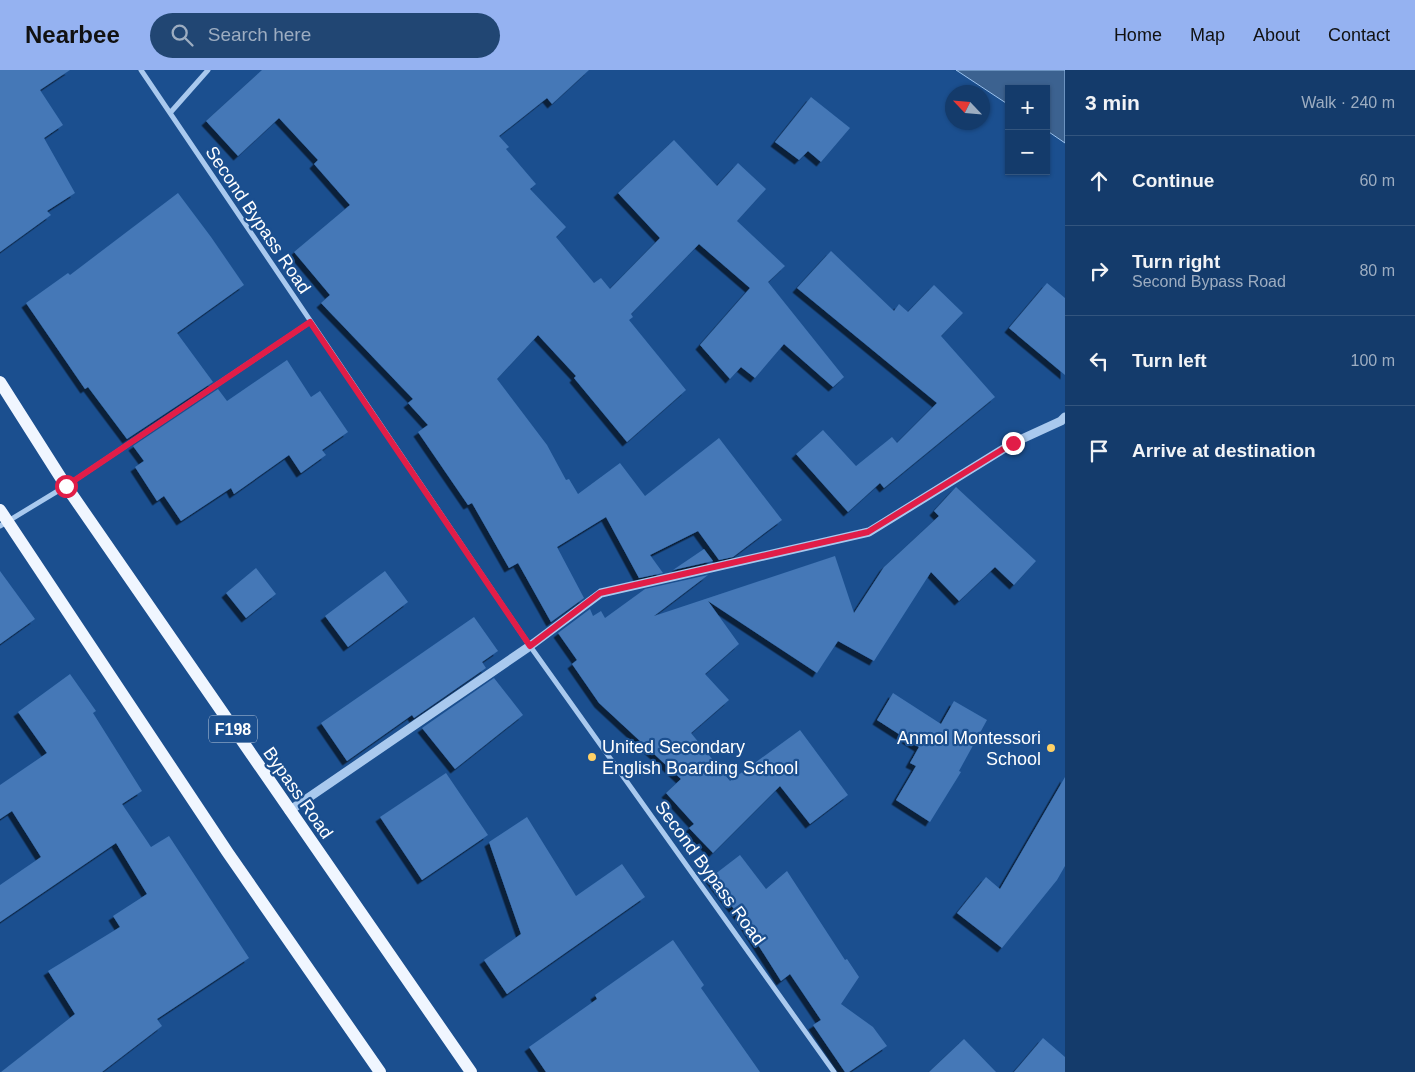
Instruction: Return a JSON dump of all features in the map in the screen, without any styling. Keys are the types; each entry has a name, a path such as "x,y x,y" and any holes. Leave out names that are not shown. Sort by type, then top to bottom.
{"main road":[{"name":"Bypass Road","path":"0,382 66,486 471,1072"},
{"path":"0,510 4,524 380,1072"}],"street":[{"name":"Second Bypass Road","path":"141,70 530,646 834,1072"},
{"path":"170,113 208,70"},
{"path":"4,524 66,486 310,322"},
{"path":"289,811 530,646 600,593 868,532 1013,443 1061,421 1065,417"}],"water":[{"path":"956,70 1065,70 1065,143 1050,133 1050,85 1005,85 1005,102 990,92 990,85 979,85"}],"building":[{"path":"0,70 70,70 40,90 63,125 44,138 75,193 47,211 51,215 0,252"},
{"path":"262,70 589,70 552,104 547,98 499,136 509,147 506,149 536,184 530,189 566,227 556,237 594,283 601,278 610,289 660,238 618,193 674,140 717,186 738,163 766,189 737,221 785,266 768,282 844,377 833,387 784,344 755,378 741,367 730,379 700,345 750,288 699,244 631,314 633,317 629,320 686,390 627,442 574,378 576,376 538,335 497,379 547,445 566,480 569,479 578,494 620,463 645,496 719,438 782,520 733,557 719,560 698,531 650,555 663,573 639,578 606,517 557,547 584,598 551,622 518,563 509,568 472,503 468,505 418,432 428,425 408,403 413,399 321,303 330,295 294,252 350,205 314,164 318,160 279,118 238,156 206,121"},
{"path":"811,97 850,128 821,162 808,151 799,160 775,142"},
{"path":"178,193 244,285 177,333 213,382 127,439 88,387 85,389 26,303 68,273 70,275"},
{"path":"831,251 894,311 899,304 908,312 934,285 963,313 941,336 995,397 884,488 880,483 848,512 796,454 823,430 856,466 892,437 897,443 937,403 797,288"},
{"path":"1047,283 1065,298 1065,375 1009,328"},
{"path":"287,360 311,397 320,391 348,432 322,450 326,455 301,473 289,455 234,494 231,488 181,521 164,496 157,501 135,467 144,461 133,446 218,389 227,401"},
{"path":"956,487 1036,561 1014,585 995,567 959,601 931,572 874,661 838,641 817,673 708,601 739,644 705,674 729,700 691,733 730,781 800,730 848,795 810,824 780,786 713,853 689,828 694,824 666,793 681,779 599,703 572,664 577,660 558,633 590,609 593,616 601,611 605,618 645,589 708,575 654,616 835,556 854,613 884,567 939,516 934,511"},
{"path":"704,549 713,561 673,570"},
{"path":"256,568 276,594 246,618 226,593"},
{"path":"0,571 35,619 0,644"},
{"path":"385,571 408,602 348,647 325,616"},
{"path":"474,617 498,651 482,662 486,668 414,718 412,715 347,761 321,723"},
{"path":"70,674 96,711 93,713 142,791 122,804 151,847 169,836 249,958 157,1019 162,1026 102,1072 1,1072 75,1014 48,971 120,927 113,916 147,894 116,843 0,922 0,885 41,857 12,811 0,819 0,785 47,753 18,712"},
{"path":"494,678 523,715 455,769 422,728"},
{"path":"893,693 941,724 954,701 987,720 959,771 961,772 930,822 896,800 916,766 910,763 919,747 877,720"},
{"path":"446,773 488,835 422,880 380,817"},
{"path":"1065,777 1065,866 1057,880 1002,948 957,913 986,877 1000,889"},
{"path":"527,817 576,896 622,864 645,897 507,994 484,960 521,934 489,842"},
{"path":"740,855 766,889 787,871 845,960 847,959 859,977 841,1004 873,1027 887,1046 849,1072 845,1072 813,1025 821,1020 790,974 781,981 741,918 710,878"},
{"path":"673,940 704,985 701,988 760,1072 546,1072 529,1047 597,999 595,995"},
{"path":"1043,1038 1065,1057 1065,1072 1014,1072"},
{"path":"964,1039 996,1072 929,1072"}],"place":[{"name":"Anmol Montessori School","path":"1051,748"},
{"name":"United Secondary English Boarding School","path":"592,757"}],"route":[{"path":"66,486 310,322 530,646 600,593 868,532 1013,443"}]}
